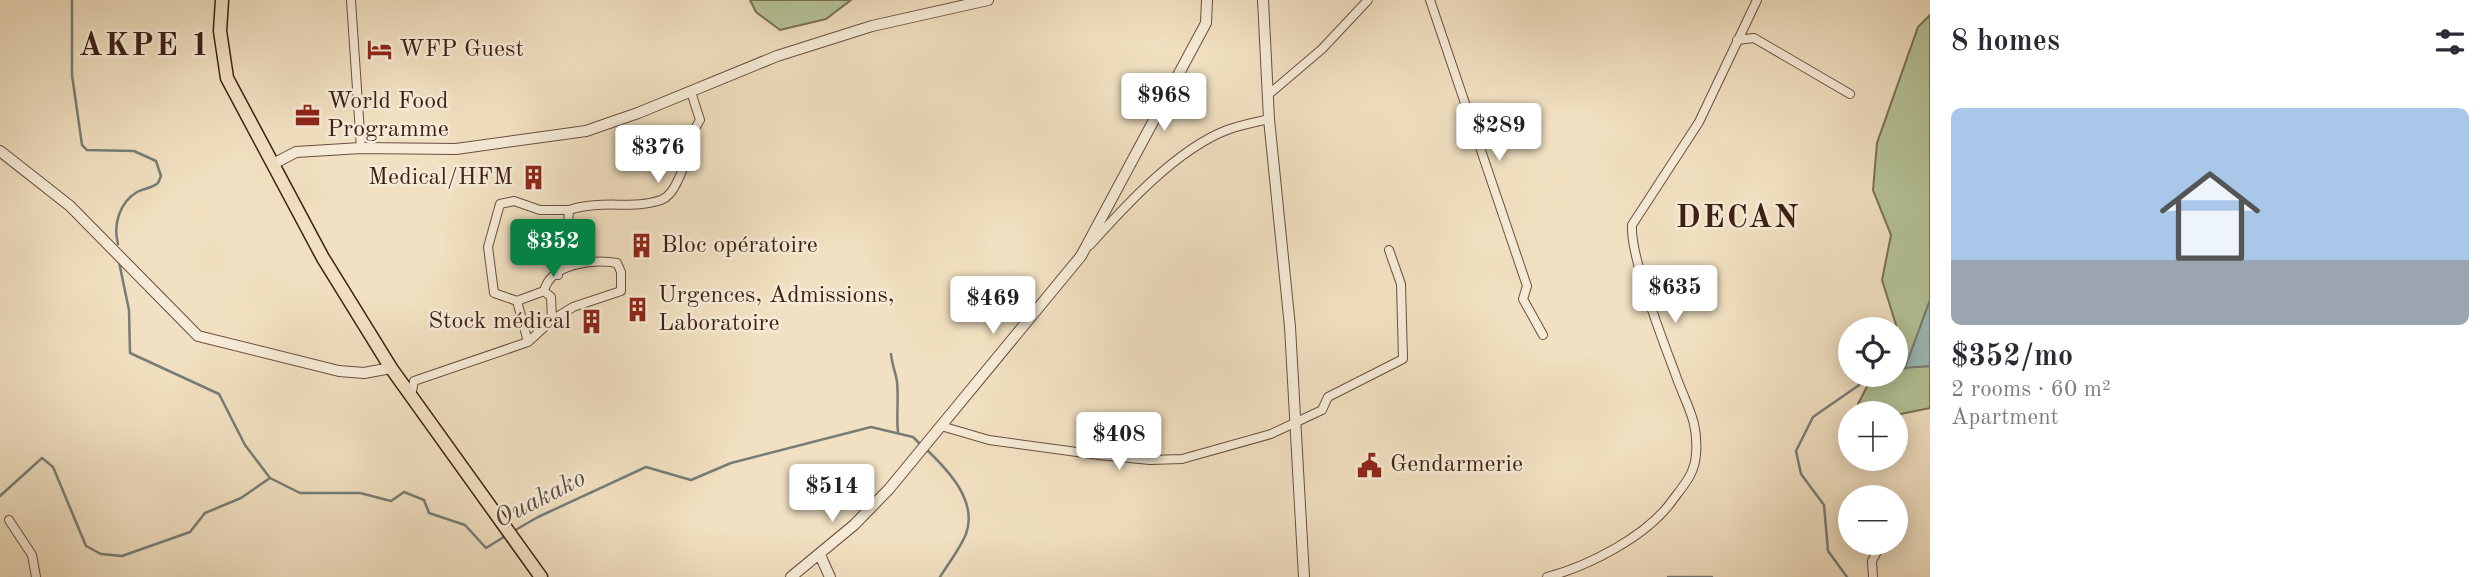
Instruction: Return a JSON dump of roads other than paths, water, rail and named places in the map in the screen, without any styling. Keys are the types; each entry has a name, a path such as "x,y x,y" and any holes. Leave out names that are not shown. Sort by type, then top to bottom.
{"main road":[{"path":"222,0 220,31 228,78 323,258 391,368 541,577"}],"street":[{"path":"351,0 361,148"},
{"path":"1081,256 1206,23 1207,0"},
{"path":"1263,0 1269,119 1281,216 1304,577"},
{"path":"1268,95 1322,49 1368,0"},
{"path":"1430,0 1527,286 1524,299 1543,335"},
{"path":"1547,577 1568,571 1644,531 1661,518 1689,479 1696,454 1693,411 1675,375 1638,261 1632,225 1699,122 1757,0"},
{"path":"273,164 296,152 361,148 456,149 540,140 586,131 777,56 872,26 982,1"},
{"path":"1737,40 1754,38 1850,94"},
{"path":"411,396 414,381 528,342 552,320 573,307 621,291 617,263 582,262 558,275 546,284 544,290 517,301 494,293 488,247 500,204 514,201 540,211 569,210 594,203 663,200 671,192 688,158 688,140 700,120 691,92"},
{"path":"791,577 855,525 1126,205 1177,160 1226,130 1269,119"},
{"path":"0,151 70,206 127,267 198,336 339,371 364,373 391,368"},
{"path":"558,275 560,240 568,224 569,210"},
{"path":"941,425 989,440 1150,460 1182,459 1294,425 1322,410 1328,397 1403,359 1401,284 1390,250"},
{"path":"544,290 551,297 552,320"},
{"path":"517,301 528,342"},
{"path":"9,520 32,555 36,577"},
{"path":"820,555 830,577"},
{"path":"1873,577 1872,561 1875,555"}],"water":[{"path":"1930,300 1930,366 1908,368 1908,360"}],"waterway":[{"path":"72,0 72,75 82,145 87,150 134,151 156,161 161,176 158,183 137,192 122,208 116,229 118,244"},
{"path":"119,262 129,310 130,353 219,394 245,445 270,478"},
{"path":"891,354 897,382 898,432"},
{"name":"Ouakako","path":"1847,577 1828,551 1824,505 1801,474 1796,451 1813,417 1856,387"},
{"name":"Ouakako","path":"512,532 538,517 646,467 691,480 731,463 871,427 913,437 921,445"},
{"name":"Ouakako","path":"926,449 959,487 968,510 966,534 940,577"},
{"name":"Ouakako","path":"0,496 42,458 53,467 86,546 101,554 122,556 190,532 205,513 241,498 270,478 300,493 360,493 391,501 404,492 424,500 429,513 465,525 486,548 507,535"},
{"name":"Ouakako","path":"1668,577 1712,577"}],"place":[{"name":"WFP Guest","path":"379,50"},
{"name":"World Food Programme","path":"307,116"},
{"name":"Medical/HFM","path":"533,178"},
{"name":"Bloc opératoire","path":"641,246"},
{"name":"Urgences, Admissions, Laboratoire","path":"638,310"},
{"name":"Stock médical","path":"591,322"},
{"name":"Gendarmerie","path":"1370,465"}],"district":[{"name":"AKPE 1","path":"145,47"},
{"name":"DECAN","path":"1738,219"}]}
